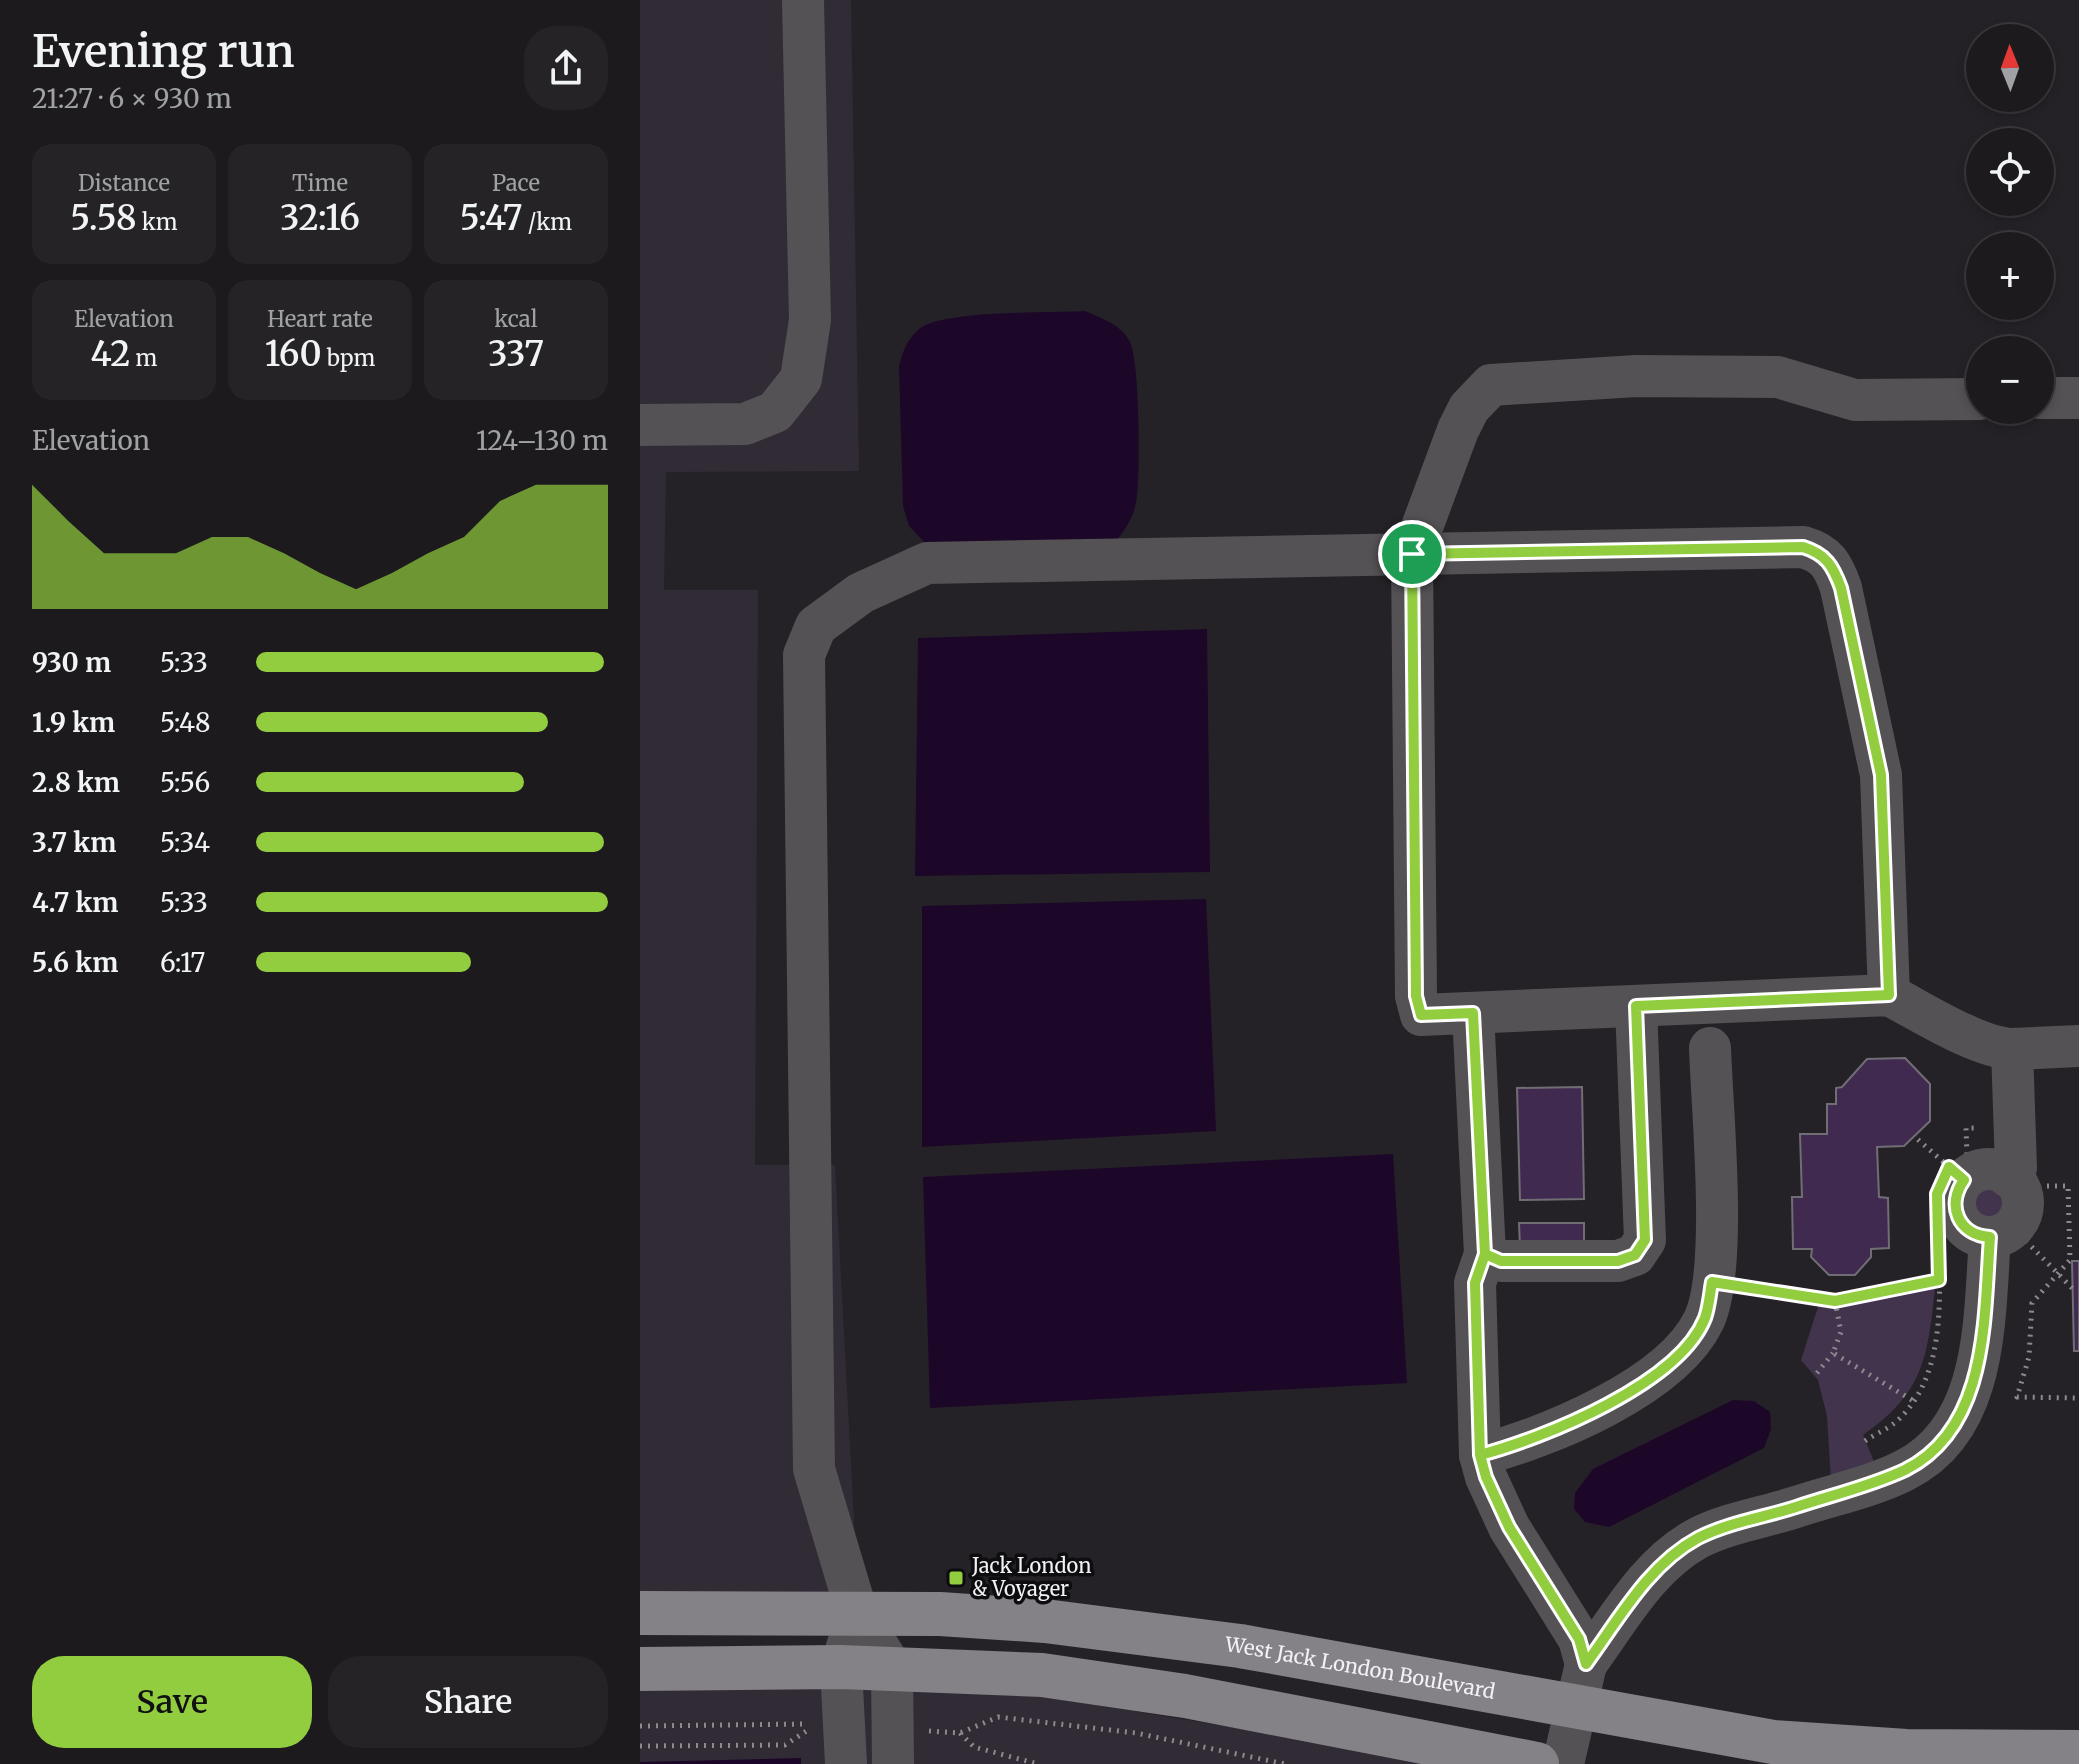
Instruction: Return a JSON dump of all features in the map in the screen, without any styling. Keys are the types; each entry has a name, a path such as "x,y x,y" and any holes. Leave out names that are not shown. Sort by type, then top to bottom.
{"main road":[{"name":"West Jack London Boulevard","path":"640,1613 940,1614 1045,1621 1240,1646 1773,1742 1906,1751 2079,1752"},
{"path":"640,1669 841,1667 1042,1675 1185,1696 1537,1764"}],"street":[{"path":"640,425 745,424 775,412 801,379 810,320 803,0"},
{"path":"1966,399 1855,400 1778,377 1636,376 1491,385 1469,408 1412,554 1416,996 1421,1015 1889,995 2001,1048 2079,1046"},
{"path":"2054,398 2079,398"},
{"path":"893,1764 892,1669 857,1613 814,1469 804,655 816,626 861,593 927,563 1803,547 1821,552 1834,568 1841,588 1881,775 1889,995"},
{"path":"1485,1254 1501,1261 1618,1261 1635,1255 1645,1240 1636,1006"},
{"path":"1473,1013 1485,1254 1475,1283 1480,1455 1486,1477 1509,1527 1579,1639 1586,1664"},
{"path":"1480,1455 1524,1443 1600,1410 1678,1357 1705,1319 1716,1263 1710,1048"},
{"path":"1563,1764 1586,1664 1646,1582 1674,1555 1700,1537 1866,1485 1907,1469 1935,1450 1959,1420 1981,1358 1990,1196 2016,1168 2012,1049"},
{"path":"846,1764 841,1667 857,1613"}],"path":[{"path":"1990,1196 1967,1156 1966,1128 2015,1127"},
{"path":"1914,1136 1990,1196 2073,1289"},
{"path":"1865,1441 1896,1421 1930,1370 1939,1309 1937,1194 1990,1196 2027,1186 2068,1186 2070,1260 2032,1303 2029,1357 2017,1397 2079,1398"},
{"path":"1712,1282 1835,1301 1939,1280"},
{"path":"1817,1373 1833,1353 1841,1332 1835,1301"},
{"path":"1833,1353 1912,1401"},
{"path":"1038,1764 974,1747 960,1733 998,1717 1136,1733 1285,1764"},
{"path":"640,1726 816,1723 785,1745 640,1746"}],"shaded area":[{"path":"640,0 851,0 859,471 666,472 664,590 758,590 755,1165 835,1165 858,1595 640,1595"},
{"path":"1085,311 1122,331 1130,342 1133,354 1138,418 1138,483 1135,508 1124,530 1117,540 929,547 909,526 903,506 899,366 908,341 919,329 950,318"},
{"path":"1207,629 1210,872 915,876 918,638"},
{"path":"1206,899 1216,1131 922,1147 922,906"},
{"path":"1393,1154 1407,1383 930,1408 923,1177"},
{"path":"1987,1183 2001,1189 2007,1203 2001,1217 1987,1223 1973,1217 1967,1203 1973,1189"},
{"path":"1935,1287 1925,1353 1911,1388 1899,1404 1863,1435 1875,1464 1831,1481 1827,1416 1818,1380 1801,1360 1819,1304 1829,1307"},
{"path":"1733,1400 1754,1401 1770,1412 1771,1429 1764,1448 1609,1527 1585,1522 1574,1509 1575,1493 1593,1469"},
{"path":"918,1676 1457,1764 640,1764 640,1679"},
{"path":"801,1758 801,1764 640,1764 640,1762"}],"building":[{"path":"1905,1058 1930,1084 1930,1121 1904,1146 1877,1147 1879,1197 1888,1198 1889,1248 1871,1249 1871,1257 1855,1275 1829,1275 1811,1257 1812,1249 1793,1249 1792,1197 1802,1197 1800,1134 1827,1134 1827,1104 1836,1104 1836,1088 1842,1087 1867,1059"},
{"path":"1582,1087 1584,1199 1520,1200 1517,1088"},
{"path":"1519,1223 1584,1223 1584,1245 1520,1247"},
{"path":"2072,1261 2079,1261 2079,1351 2074,1351"}],"place":[{"name":"Jack London & Voyager","path":"956,1578"}],"route":[{"path":"1412,554 1416,996 1421,1015 1473,1013 1485,1254 1475,1283 1480,1455 1524,1443 1600,1410 1678,1357 1705,1319 1712,1282 1835,1301 1939,1280 1939,1219 1936,1205 1939,1183 1949,1167 1964,1180 1955,1199 1959,1220 1974,1234 1990,1237 1981,1358 1959,1420 1935,1450 1907,1469 1866,1485 1700,1537 1674,1555 1646,1582 1586,1664 1579,1639 1509,1527 1486,1477 1480,1455 1478,1396 1475,1283 1485,1254 1501,1261 1618,1261 1635,1255 1645,1240 1636,1006 1889,995 1881,775 1841,588 1834,568 1821,552 1803,547 1412,554"}]}
